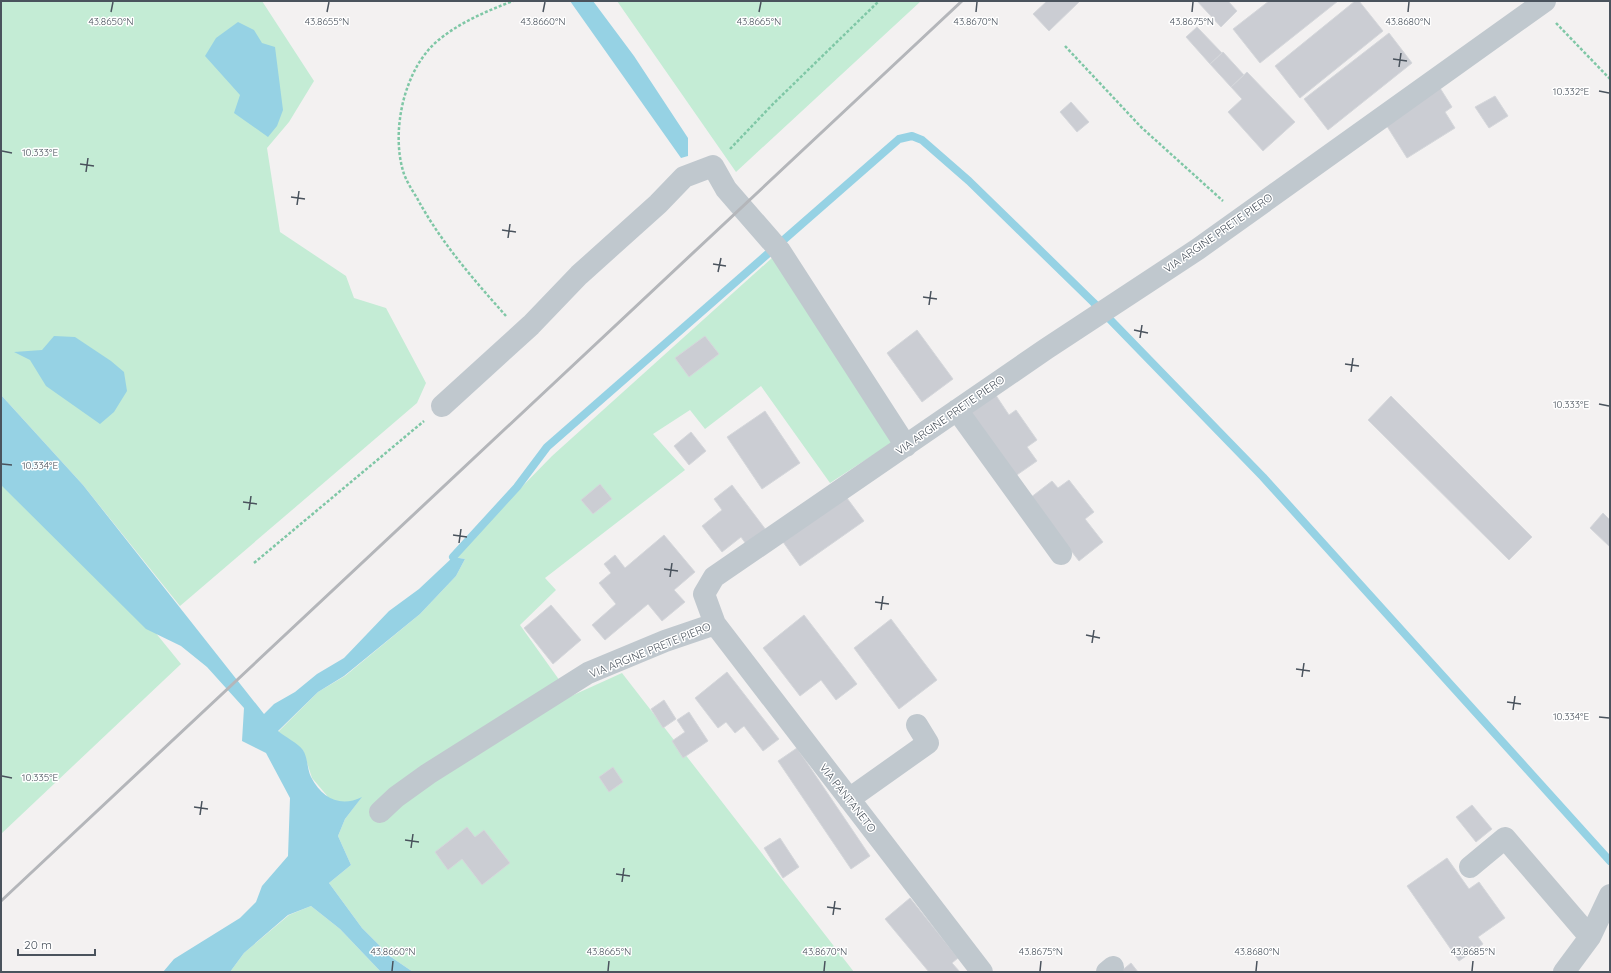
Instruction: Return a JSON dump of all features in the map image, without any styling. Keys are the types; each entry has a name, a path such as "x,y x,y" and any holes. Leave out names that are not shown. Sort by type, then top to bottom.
{"street":[{"name":"VIA ARGINE PRETE PIERO","path":"380,812 396,797 428,774 588,673 665,641 715,624 704,594 714,577 1240,219 1542,3"},
{"path":"442,406 521,334 579,275 658,204 684,177 714,166 726,189 774,244 906,446"},
{"path":"958,410 1061,554"},
{"name":"VIA PANTANETO","path":"715,624 982,972"},
{"path":"849,799 928,743 917,725"},
{"path":"1470,867 1505,838 1590,937"},
{"path":"1564,972 1590,937 1610,895"}],"path":[{"path":"513,1 479,14 440,39 419,62 402,103 397,146 404,175 422,208 448,247 521,334"},
{"path":"714,166 772,104 879,1"},
{"path":"1542,3 1610,79"},
{"path":"1065,46 1141,127 1217,195 1240,219"},
{"path":"254,563 442,406"}],"green space":[{"path":"1,1 262,1 314,81 289,122 267,148 280,232 346,276 354,298 386,308 426,383 417,403 180,606 83,485 1,395"},
{"path":"617,1 921,1 736,172"},
{"path":"773,257 893,442 830,483 761,386 705,429 690,410 653,434 685,470 545,578 556,590 520,625 560,681 569,697 622,673 854,972 413,972 391,957 362,928 329,883 351,865 338,836 345,819 361,798 353,802 339,802 329,798 312,778 303,750 278,732 318,692 345,676 420,614 456,576 465,559 453,557 552,456"},
{"path":"1,443 181,664 1,834"},
{"path":"311,906 340,929 381,972 230,972 244,953 289,915"}],"water":[{"path":"570,1 593,1 634,56 688,138 688,156 681,158"},
{"path":"238,22 254,30 262,43 275,47 283,110 277,126 268,137 234,113 240,95 205,56 216,38"},
{"path":"54,336 75,337 111,361 124,372 127,391 114,412 100,424 46,386 30,360 14,352 42,350"},
{"path":"1,395 83,485 264,714 274,704 295,692 317,674 344,658 389,611 419,589 453,557 465,559 456,576 420,614 344,676 318,692 278,731 303,750 311,777 315,784 326,795 339,801 354,800 362,797 345,819 338,836 351,865 329,883 362,928 391,957 413,972 381,972 340,929 311,906 288,915 244,953 230,972 163,972 174,959 240,918 256,902 262,886 288,856 290,798 266,753 242,741 244,708 207,667 181,646 146,629 1,485"}],"building":[{"path":"1047,1 1080,1 1049,31 1033,14"},
{"path":"1197,1 1228,1 1237,11 1221,27"},
{"path":"1269,1 1338,1 1260,63 1233,29"},
{"path":"1355,1 1359,1 1383,31 1300,98 1275,66"},
{"path":"1197,27 1222,53 1210,64 1186,37"},
{"path":"1389,33 1412,63 1328,130 1304,99"},
{"path":"1223,52 1244,75 1231,87 1210,64"},
{"path":"1247,72 1295,122 1263,151 1228,112 1242,99 1231,87"},
{"path":"1440,88 1452,107 1445,112 1455,128 1407,158 1385,123"},
{"path":"1495,96 1508,116 1489,128 1475,107"},
{"path":"1071,102 1089,122 1077,132 1060,112"},
{"path":"917,330 953,379 922,402 887,353"},
{"path":"705,336 719,354 689,377 675,358"},
{"path":"995,394 1009,415 1016,410 1037,440 1027,447 1037,461 1014,477 969,412"},
{"path":"1391,396 1532,537 1509,560 1368,420"},
{"path":"765,411 800,463 762,489 727,437"},
{"path":"691,432 706,451 689,465 674,446"},
{"path":"1069,480 1094,512 1085,519 1103,542 1079,561 1030,498 1052,481 1058,488"},
{"path":"600,484 612,499 593,514 581,500"},
{"path":"732,485 766,530 746,544 741,537 722,552 702,526 722,510 714,499"},
{"path":"844,494 864,521 800,566 781,539"},
{"path":"1603,513 1610,520 1610,547 1590,528"},
{"path":"664,535 695,572 674,590 685,602 662,621 648,604 605,640 592,625 616,604 599,583 611,573 604,564 615,555 625,568"},
{"path":"551,605 581,640 553,664 524,628"},
{"path":"804,615 857,684 836,700 821,680 800,696 763,648"},
{"path":"891,619 937,680 899,709 854,648"},
{"path":"727,672 779,739 763,751 744,726 735,733 726,722 718,728 695,698"},
{"path":"664,700 676,719 663,728 651,709"},
{"path":"689,712 708,741 683,758 672,741 685,732 677,720"},
{"path":"797,748 870,856 851,869 778,761"},
{"path":"613,767 623,782 609,792 599,777"},
{"path":"1472,805 1492,829 1476,842 1456,817"},
{"path":"467,827 475,837 484,830 510,863 482,885 462,859 448,870 435,852"},
{"path":"780,838 799,867 783,878 764,848"},
{"path":"1447,858 1469,889 1479,882 1505,918 1478,937 1483,944 1459,961 1407,886"},
{"path":"910,898 958,958 952,963 960,972 929,972 885,919"},
{"path":"1131,963 1138,972 1120,972"}],"waterway":[{"path":"453,557 517,487 547,447 899,139 912,136 922,140 969,181 1093,302 1263,477 1610,861"}],"railway":[{"path":"1,901 962,1"}]}
